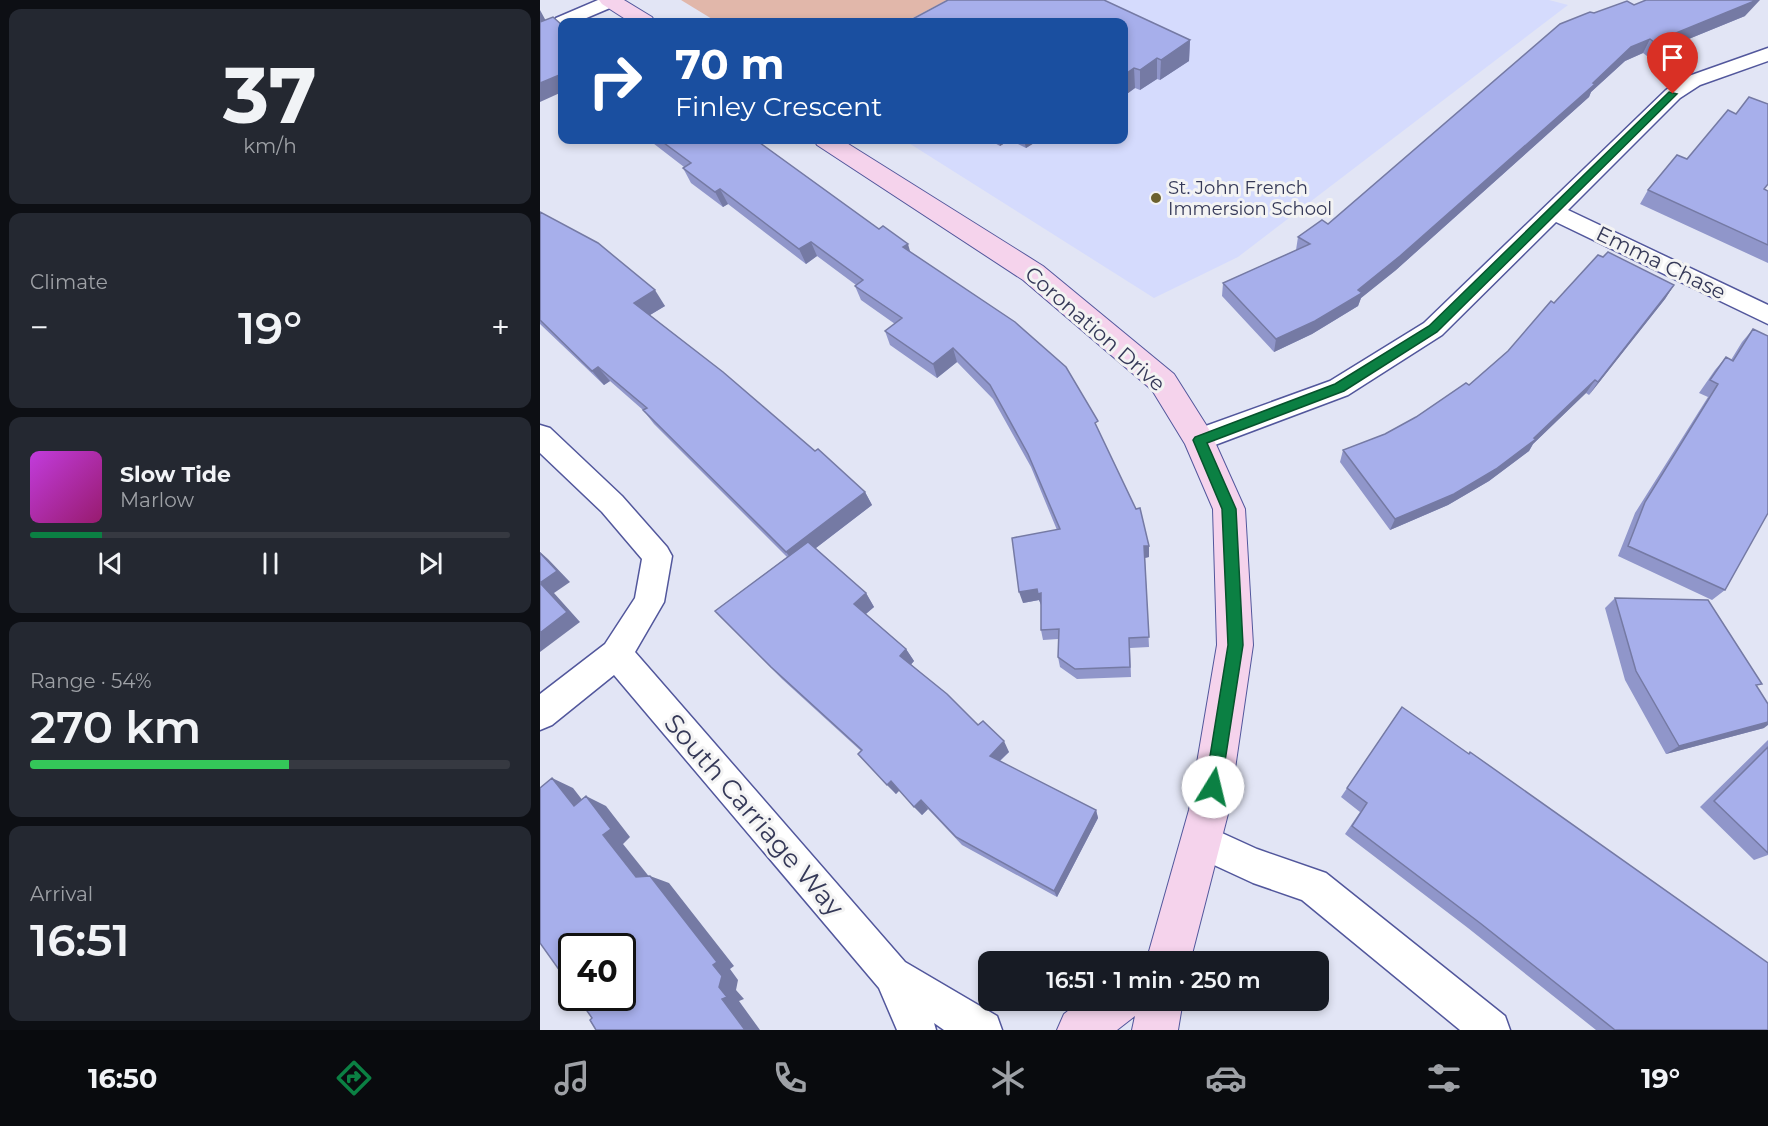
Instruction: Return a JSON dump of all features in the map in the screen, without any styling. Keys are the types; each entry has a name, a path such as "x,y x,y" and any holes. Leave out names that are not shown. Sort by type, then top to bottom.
{"street":[{"path":"573,18 610,1 638,18"},
{"path":"1199,440 1339,388 1433,329 1673,94 1693,81 1768,54"},
{"name":"Coronation Drive","path":"832,144 1033,273 1164,382 1199,440 1229,509 1235,645 1209,810 1171,951"},
{"name":"Emma Chase","path":"1554,212 1768,315"},
{"path":"540,436 612,504 657,556 649,602 616,654 540,714"},
{"name":"South Carriage Way","path":"616,654 892,975 917,1030"},
{"path":"1200,841 1253,865 1313,886 1491,1030"},
{"name":"South Carriage Way","path":"892,975 983,1030"},
{"path":"1080,1030 1105,1011"},
{"path":"1155,1030 1159,1011"}],"shaded area":[{"path":"681,0 947,0 913,18 710,18"},
{"name":"St. John French Immersion School","path":"947,0 1549,0 1568,5 1238,257 1154,298 910,144 1128,144 1128,18 913,18"}],"building":[{"path":"948,0 1104,0 1190,40 1161,60 1157,58 1140,70 1134,68 1128,72 1128,18 914,18"},
{"path":"1646,0 1755,0 1654,42 1650,39 1631,47 1593,83 1595,84 1400,256 1358,290 1362,293 1315,321 1276,339 1223,283 1310,244 1298,237 1322,220 1328,224 1560,24 1627,1 1634,5"},
{"path":"553,17 558,21 558,75 540,83 540,22"},
{"path":"1749,97 1768,104 1768,184 1764,189 1768,191 1768,245 1648,190 1677,155 1687,159 1728,110 1736,114"},
{"path":"665,144 762,144 879,229 883,226 908,244 903,247 1015,322 1066,367 1098,421 1095,423 1136,509 1140,508 1149,546 1144,546 1149,637 1129,638 1130,667 1075,669 1058,657 1059,629 1041,630 1041,593 1038,594 1037,589 1019,592 1012,538 1060,529 1028,454 990,385 953,348 933,364 885,331 902,318 855,286 863,280 811,242 799,249 720,189 715,192 683,168 691,163"},
{"path":"540,212 598,243 655,290 634,303 723,372 815,451 818,449 865,492 786,552 643,410 647,408 598,367 592,371 540,320"},
{"path":"1608,252 1674,285 1598,382 1595,380 1534,438 1536,439 1496,469 1454,494 1395,519 1343,450 1385,434 1416,417 1466,383 1469,385 1508,351 1551,301 1554,303 1598,255 1603,257"},
{"path":"1753,329 1768,336 1768,513 1725,590 1628,546 1645,502 1718,384 1710,380 1726,357 1733,361"},
{"path":"808,542 866,593 854,604 906,649 900,656 947,694 978,725 983,721 1004,741 990,756 1096,810 1054,891 956,837 921,800 914,807 891,781 887,785 858,754 862,750 771,667 715,611"},
{"path":"540,553 557,571 540,583"},
{"path":"540,583 567,612 540,633"},
{"path":"1615,598 1708,600 1762,684 1756,685 1768,704 1768,722 1679,746 1636,671"},
{"path":"1402,707 1469,754 1470,752 1768,963 1768,1030 1615,1030 1480,923 1352,826 1367,803 1347,788"},
{"path":"1768,747 1768,853 1714,801"},
{"path":"552,778 574,806 586,796 611,829 603,835 636,877 650,876 717,962 713,965 722,976 719,987 727,997 722,999 745,1030 596,1030 587,1011 636,1011 636,933 558,933 558,968 540,943 540,788"}],"place":[{"name":"St. John French Immersion School","path":"1156,198"}],"route":[{"path":"1213,787 1235,645 1229,509 1199,440 1339,388 1433,329 1673,94"}]}
